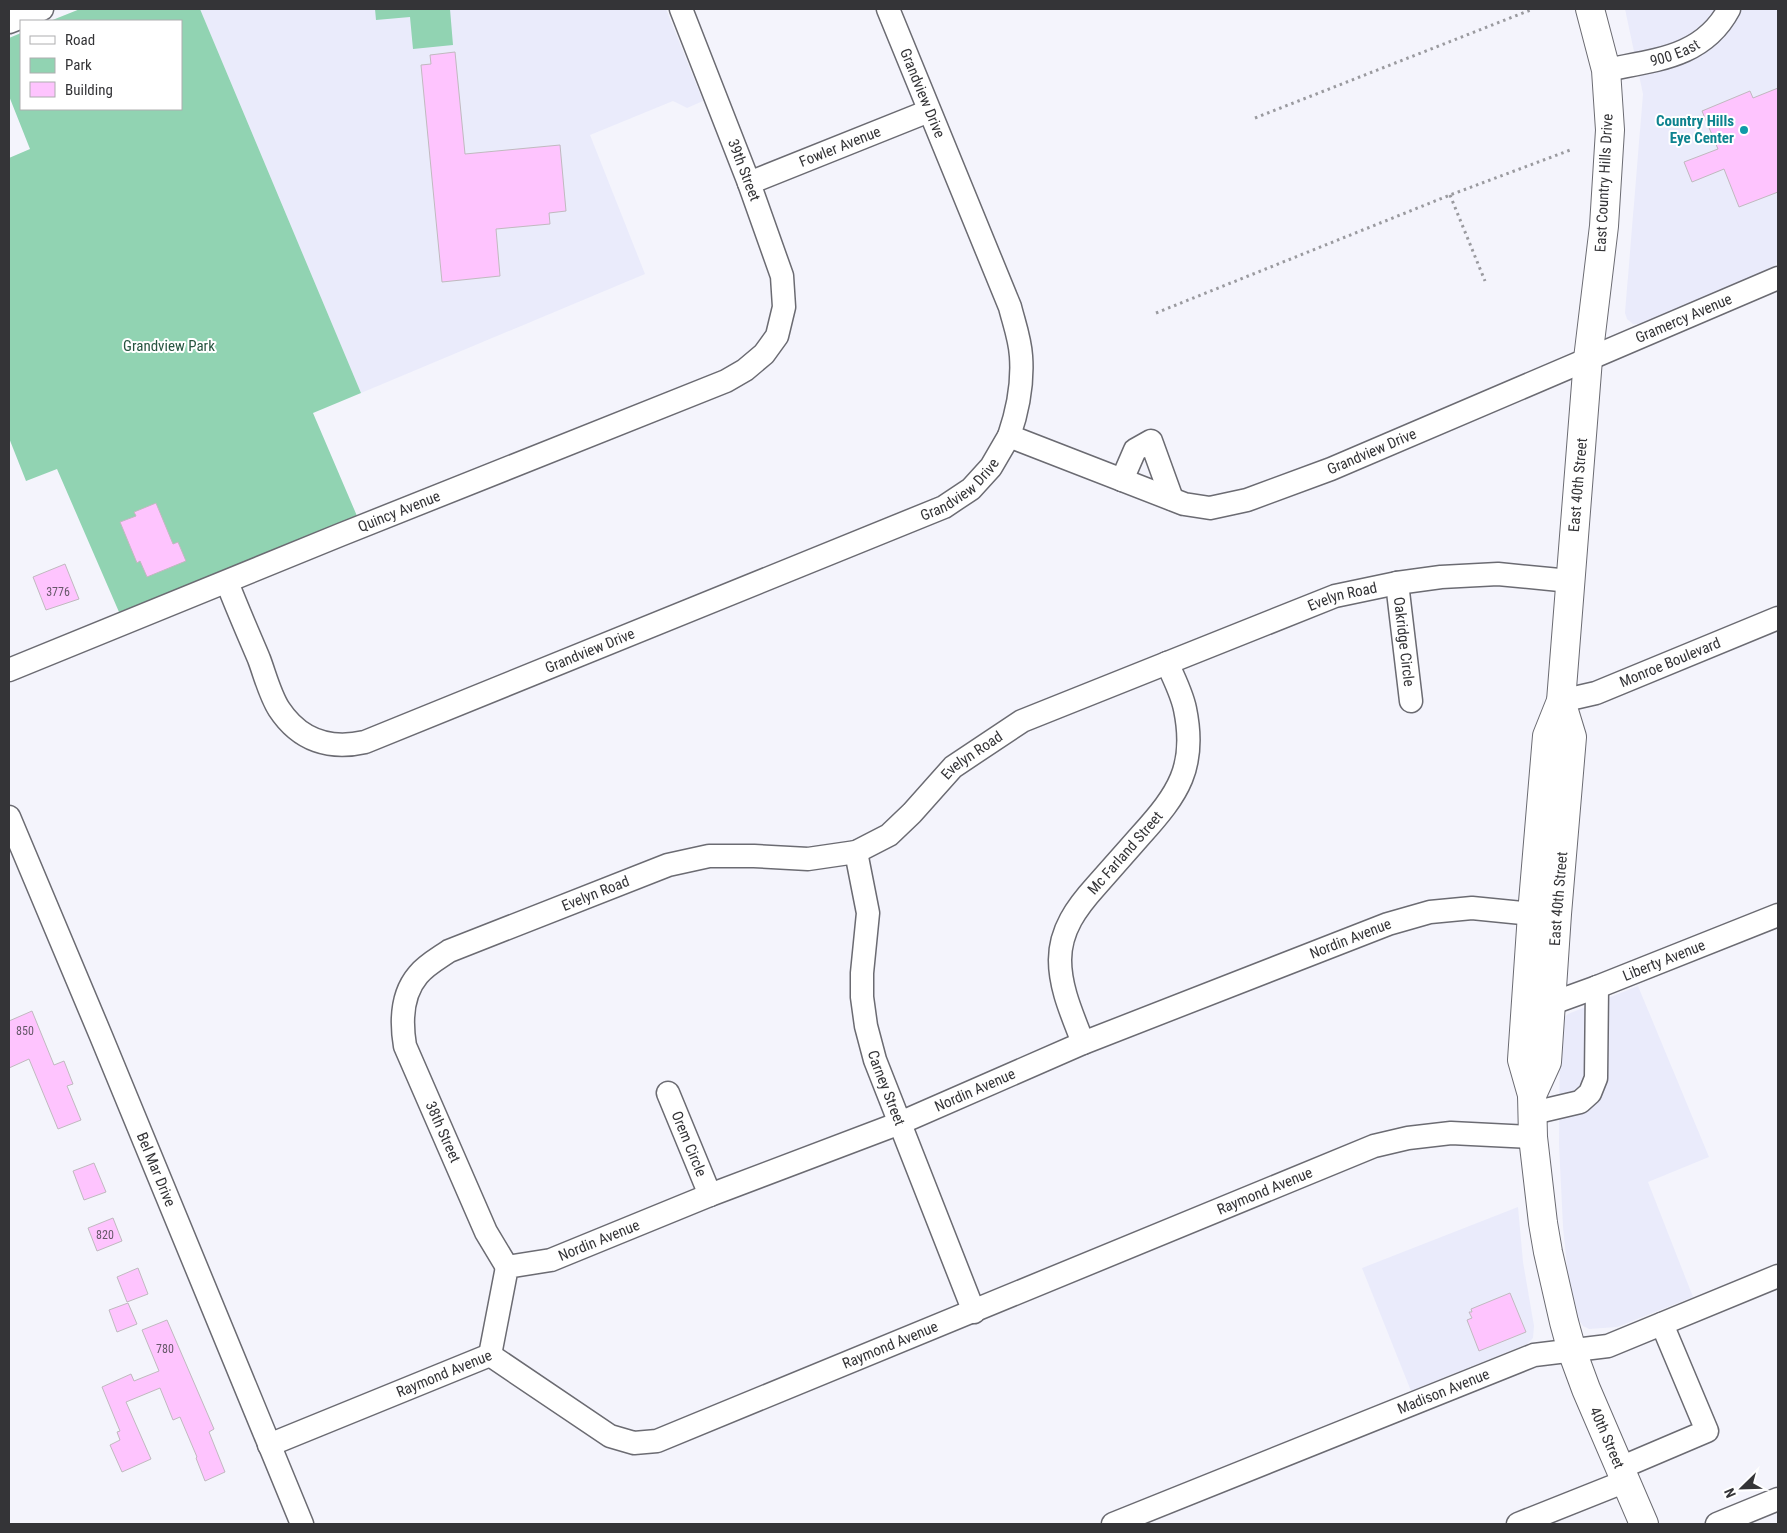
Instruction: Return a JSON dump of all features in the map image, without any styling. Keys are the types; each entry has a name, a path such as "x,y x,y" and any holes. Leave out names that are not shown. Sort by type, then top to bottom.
{"main road":[{"name":"East Country Hills Drive","path":"1588,359 1604,226 1610,130 1606,70 1590,9"},
{"name":"East 40th Street","path":"1572,1351 1548,1252 1533,1115 1522,1060 1547,736 1561,701 1588,359"},
{"name":"East 40th Street","path":"1533,1115 1547,1062 1572,737 1561,701"},
{"name":"40th Street","path":"1572,1351 1586,1389 1644,1524"}],"street":[{"path":"13,16 42,9"},
{"name":"39th Street","path":"681,9 749,183 782,276 784,307 777,336"},
{"name":"Grandview Drive","path":"227,582 279,708 296,728 315,740 331,745 349,746 365,742 944,507 971,489 991,467 1009,436 1017,412 1021,381 1021,356 1017,332 1010,307 888,9"},
{"name":"900 East","path":"1606,70 1680,53 1706,39 1729,9"},
{"name":"Fowler Avenue","path":"749,183 929,111"},
{"name":"Gramercy Avenue","path":"1588,359 1778,278"},
{"name":"Quincy Avenue","path":"9,670 726,381 745,370 764,354 777,336"},
{"name":"Grandview Drive","path":"1009,436 1184,504 1210,508 1247,500 1331,469 1588,359"},
{"path":"1122,480 1135,450 1151,441 1172,499"},
{"name":"Evelyn Road","path":"408,991 418,974 449,951 668,865 709,856 808,859 856,852 889,835 912,813 953,767 1022,721 1335,596 1397,583 1441,577 1498,574 1570,582"},
{"name":"Oakridge Circle","path":"1397,583 1411,701"},
{"name":"Monroe Boulevard","path":"1561,701 1596,693 1778,618"},
{"name":"Mc Farland Street","path":"1083,1043 1065,997 1060,958 1063,939 1070,919 1084,900 1163,811 1175,794 1182,779 1187,763 1188,726 1185,707 1168,663"},
{"name":"Bel Mar Drive","path":"9,817 302,1524"},
{"name":"Carney Street","path":"856,852 868,912 862,973 862,997 866,1026 875,1060 974,1312"},
{"name":"Nordin Avenue","path":"507,1267 551,1260 710,1195 900,1123 1083,1043 1388,924 1430,912 1472,908 1532,914"},
{"name":"Liberty Avenue","path":"1550,1004 1597,988 1778,915"},
{"name":"Raymond Avenue","path":"269,1445 490,1354 610,1436 634,1443 657,1441 1374,1146 1408,1138 1451,1133 1533,1115 1580,1102 1590,1093 1596,1078 1597,988"},
{"name":"38th Street","path":"408,991 402,1027 405,1046 486,1232 507,1267"},
{"name":"Orem Circle","path":"668,1093 710,1195"},
{"path":"490,1354 507,1267"},
{"name":"Madison Avenue","path":"1113,1524 1534,1355 1608,1346 1778,1276"},
{"path":"1518,1524 1707,1432 1655,1327"},
{"path":"1729,1522 1778,1499"}],"path":[{"path":"1255,118 1533,9"},
{"path":"1156,313 1450,195 1573,149"},
{"path":"1450,195 1485,281"}],"shaded area":[{"path":"200,9 666,9 703,101 687,108 673,101 590,135 645,274 361,393"},
{"path":"1625,9 1778,9 1778,260 1775,266 1767,272 1640,324 1633,324 1627,319 1625,313 1643,94"},
{"path":"1638,986 1709,1157 1648,1182 1693,1297 1617,1327 1589,1329 1583,1326 1576,1316 1568,1276 1563,1227 1559,1144 1560,1026 1563,1018 1568,1014"},
{"path":"1518,1207 1523,1262 1534,1326 1533,1338 1527,1344 1411,1391 1362,1268"}],"green space":[{"name":"Grandview Park","path":"80,9 200,9 361,393 313,413 360,523 119,612 57,469 26,481 9,438 9,158 30,149 9,96 9,38 20,33 20,110 182,110 182,20 52,20"},
{"path":"375,9 450,9 453,45 413,49 410,17 376,20"}],"building":[{"path":"455,52 465,154 560,145 566,211 549,213 550,224 496,229 500,276 442,282 421,65 431,64 430,55"},
{"name":"Country Hills Eye Center","path":"1778,88 1778,192 1739,207 1724,169 1692,182 1684,162 1718,149 1702,111 1750,91 1753,98"},
{"path":"156,503 173,544 178,542 186,561 147,577 140,561 137,563 120,522 136,516 134,512"},
{"path":"65,564 79,599 46,610 33,577"},
{"path":"32,1011 54,1065 64,1061 73,1084 67,1086 81,1120 58,1129 29,1059 9,1068 9,1021"},
{"path":"94,1163 106,1192 84,1200 73,1171"},
{"path":"113,1218 122,1241 97,1251 88,1228"},
{"path":"138,1268 148,1294 127,1302 117,1277"},
{"path":"1510,1293 1526,1332 1479,1351 1467,1320 1472,1318 1469,1312 1472,1312 1471,1309"},
{"path":"128,1303 137,1324 117,1332 109,1310"},
{"path":"167,1320 214,1429 209,1432 225,1472 205,1481 180,1417 173,1420 160,1388 126,1402 151,1459 122,1472 110,1445 120,1440 117,1432 120,1431 102,1387 131,1374 134,1381 159,1371 142,1330"}],"place":[{"name":"Country Hills Eye Center","path":"1744,130"}]}
